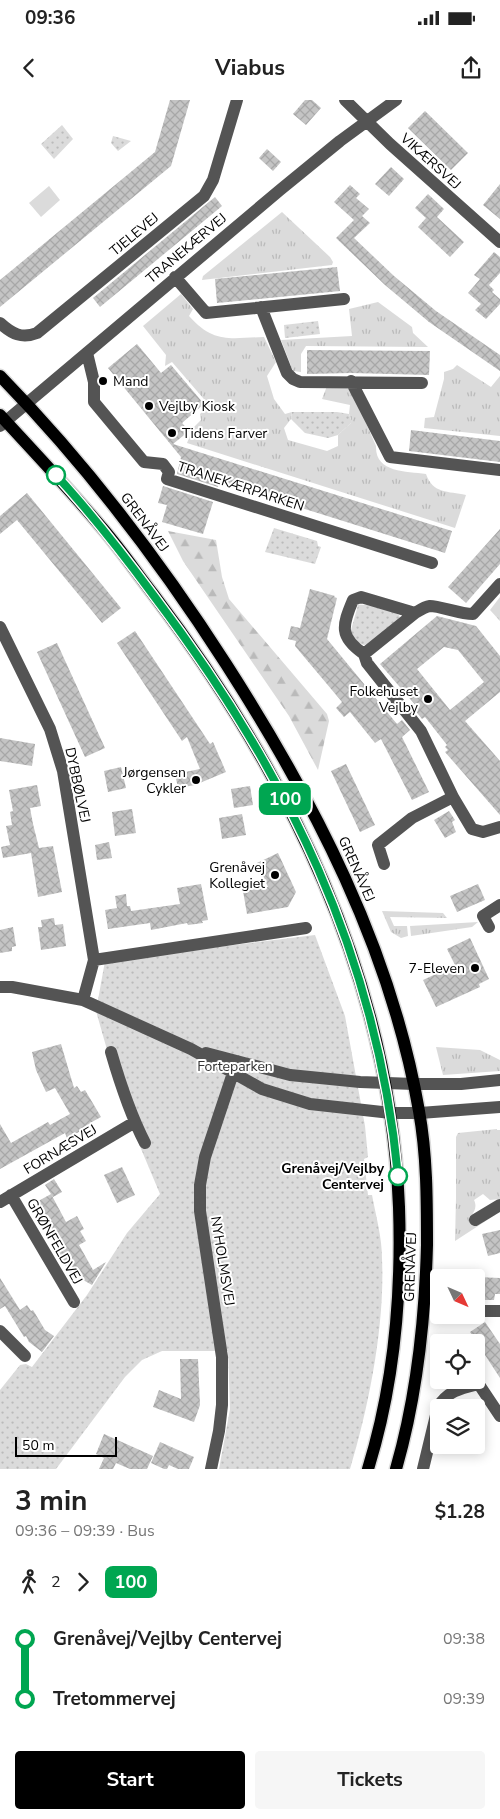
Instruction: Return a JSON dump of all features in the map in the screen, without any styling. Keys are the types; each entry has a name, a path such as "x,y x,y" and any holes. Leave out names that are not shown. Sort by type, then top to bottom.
{"main road":[{"name":"GRENÅVEJ","path":"0,376 27,403 91,475 207,634 289,767 335,855 381,963 398,1017 420,1113 426,1181 424,1310 418,1371 396,1469"},
{"name":"GRENÅVEJ","path":"2,421 66,486 106,532 191,645 234,711 273,776 302,831 339,918 356,966 386,1083 391,1113 398,1176 400,1247 397,1308 390,1374 382,1417 368,1469"}],"street":[{"name":"TJELEVEJ","path":"0,323 7,330 18,336 28,336 37,333 204,196 214,180 237,100"},
{"name":"VIKÆRSVEJ","path":"345,100 432,183 500,242"},
{"name":"TRANEKÆRVEJ","path":"2,421 27,403 175,277 340,141 396,100"},
{"path":"175,277 206,313 344,299"},
{"path":"261,307 287,373 293,379 300,382 422,383"},
{"name":"TRANEKÆRPARKEN","path":"87,353 94,382 94,402 144,462 163,464 169,472 167,479 432,563"},
{"path":"351,381 390,457 500,470"},
{"path":"364,654 415,613 424,608 431,606 460,614 473,614 500,584"},
{"path":"415,613 360,597 353,600 345,624 345,635 351,645 364,654 367,663 421,731 453,797 472,829 483,832 500,828"},
{"name":"DYBBØLVEJ","path":"1,632 50,729 62,771 94,960 83,1000"},
{"path":"384,864 378,845 412,818 453,797"},
{"path":"488,927 483,916 500,905"},
{"path":"94,960 306,928"},
{"path":"0,986 83,1000 235,1067 290,1075 386,1083 461,1084 500,1080"},
{"path":"111,1052 121,1086 145,1143"},
{"path":"235,1067 262,1089 310,1104 391,1113 420,1113 500,1107"},
{"name":"NYHOLMSVEJ","path":"211,1469 222,1406 222,1357 200,1211 200,1185 204,1156 235,1067"},
{"name":"FORNÆSVEJ","path":"6,1199 135,1122"},
{"name":"GRØNFELDVEJ","path":"6,1199 74,1302"},
{"path":"475,1220 500,1205"},
{"path":"485,1311 500,1312"},
{"path":"0,1331 25,1356"},
{"path":"423,1469 438,1407 442,1400 460,1389"},
{"path":"482,1389 500,1416"}],"green space":[{"path":"62,125 73,139 54,159 41,144"},
{"path":"113,136 131,141 118,151 111,143"},
{"path":"49,186 60,200 41,217 29,203"},
{"path":"282,212 330,257 333,262 332,265 202,280 203,276"},
{"path":"181,294 193,309 189,316 206,331 215,335 232,338 264,337 276,362 267,376 274,399 285,414 292,412 291,419 284,428 288,440 327,451 338,446 338,435 352,422 349,414 350,405 322,399 327,386 346,386 353,393 376,446 377,455 386,466 401,471 426,474 437,488 447,492 466,495 455,528 187,443 193,428 201,420 200,414 209,405 172,362 165,366 166,355 143,326"},
{"path":"378,302 412,327 413,333 428,347 306,346 301,354 301,372 293,371 281,340 352,336 349,309"},
{"path":"318,321 320,334 285,338 284,325"},
{"path":"457,365 491,387 500,376 500,436 424,428 425,418 434,417 444,379 444,372 453,369"},
{"path":"292,412 337,412 349,414 352,422 338,435 328,438 305,433 291,419"},
{"path":"274,528 317,541 318,546 321,547 315,564 265,552"},
{"path":"168,531 216,540 222,577 229,599 327,714 329,721 318,770 289,716 183,561"},
{"path":"500,597 500,621 490,610"},
{"path":"358,605 385,609 399,615 400,618 368,644 364,645 354,641 351,630"},
{"path":"382,911 443,913 447,918 390,917 394,926 407,926 408,936 401,938 391,932"},
{"path":"478,922 472,927 411,936 410,926"},
{"name":"Forteparken","path":"315,935 345,1016 365,1126 368,1157 364,1159 368,1195 372,1195 382,1251 381,1311 378,1338 369,1392 350,1469 219,1469 230,1409 228,1351 162,1351 142,1360 125,1377 56,1469 0,1469 0,1390 20,1365 26,1364 32,1367 87,1295 127,1233 160,1194 123,1106 96,1011 105,961"},
{"path":"436,1047 480,1050 500,1060 500,1071 443,1075"},
{"path":"500,1130 500,1199 490,1200 483,1194 474,1200 475,1208 471,1216 494,1213 495,1215 455,1241 456,1137 458,1133"}],"building":[{"path":"170,100 190,100 171,166 0,307 0,280 155,152"},
{"path":"305,100 312,100 321,108 306,125 293,114"},
{"path":"425,111 468,153 451,170 408,128"},
{"path":"267,149 281,162 273,171 259,158"},
{"path":"391,167 404,179 389,196 375,184"},
{"path":"500,184 500,219 483,205"},
{"path":"350,185 360,194 356,198 369,209 362,216 370,223 354,238 394,276 436,311 500,355 500,371 429,322 385,285 336,238 354,220 334,202"},
{"path":"428,194 444,209 437,217 464,242 450,257 418,227 426,218 415,208"},
{"path":"215,197 222,206 100,307 93,298"},
{"path":"494,252 500,257 500,273 489,285 494,290 492,292 500,299 500,304 486,319 475,310 481,304 468,293 480,279 474,275"},
{"path":"337,267 340,291 217,303 215,279"},
{"path":"137,344 161,373 171,365 204,404 182,423 189,431 173,444 452,531 445,553 219,482 218,487 177,474 181,457 108,368"},
{"path":"307,350 430,351 429,375 307,374"},
{"path":"411,430 500,441 500,462 409,451"},
{"path":"163,486 213,502 203,534 162,522 167,505 158,503"},
{"path":"27,493 121,608 102,623 17,520 0,534 0,516"},
{"path":"500,529 500,564 466,603 448,587"},
{"path":"310,589 337,598 327,639 397,724 402,720 410,730 402,737 429,792 412,800 381,739 375,743 350,712 344,717 336,708 342,702 295,646 296,641 288,639 291,626 300,628"},
{"path":"437,616 476,626 500,656 500,692 465,721 500,761 500,815 445,752 448,750 445,747 447,745 425,717 422,719 414,709 417,707 380,664","holes":["444,647 458,650 484,682 450,710 417,669"]},
{"path":"135,631 210,744 213,742 226,772 195,785 178,788 175,774 200,769 187,737 182,741 117,643"},
{"path":"57,643 105,748 85,757 37,652"},
{"path":"0,738 35,744 32,766 0,761"},
{"path":"346,764 375,825 360,832 331,771"},
{"path":"121,767 126,788 108,792 104,771"},
{"path":"37,785 41,806 30,808 33,824 39,848 53,846 62,892 38,897 31,853 3,858 1,847 10,845 6,826 12,825 10,812 13,811 9,790"},
{"path":"250,786 253,805 234,808 231,789"},
{"path":"132,809 136,833 115,836 112,812"},
{"path":"449,811 455,820 452,822 456,832 445,838 434,820"},
{"path":"242,814 246,835 222,839 219,818"},
{"path":"109,842 112,858 97,860 95,845"},
{"name":"Grenåvej Kollegiet","path":"278,853 296,892 288,907 247,914 243,891 268,887 257,863"},
{"path":"201,884 208,920 202,921 203,923 188,925 187,923 151,930 150,923 108,929 105,910 117,908 115,896 126,894 127,906 130,906 131,911 180,904 177,888"},
{"path":"478,884 485,900 457,912 450,896"},
{"path":"54,918 55,925 63,924 66,946 41,950 38,927 42,927 41,920"},
{"path":"13,927 16,946 12,947 12,951 0,953 0,930"},
{"path":"470,938 489,979 479,984 480,987 436,1007 423,980 455,965 447,949"},
{"path":"61,1044 74,1088 77,1086 81,1092 85,1090 101,1117 90,1123 92,1125 77,1133 67,1138 65,1133 0,1169 0,1124 11,1143 48,1122 50,1125 70,1114 55,1088 46,1092 36,1070 32,1052"},
{"path":"122,1167 135,1195 117,1203 104,1175"},
{"path":"54,1179 62,1192 53,1197 45,1185"},
{"path":"51,1194 66,1222 77,1216 84,1229 80,1231 86,1241 79,1245 93,1270 106,1262 92,1285 69,1272 56,1248 59,1248 34,1210 36,1209 33,1204"},
{"path":"500,1230 500,1253 488,1256 482,1234"},
{"path":"485,1277 500,1278 500,1294 495,1294 494,1300 485,1300"},
{"path":"0,1278 20,1310 27,1305 31,1311 33,1310 45,1330 54,1336 42,1352 29,1342 26,1336 24,1337 5,1306 0,1309"},
{"path":"485,1322 500,1344 500,1378 485,1355 485,1334 471,1334 470,1332 485,1324"},
{"path":"180,1359 198,1359 200,1405 194,1422 153,1407 159,1390 181,1399"},
{"path":"104,1434 153,1456 147,1469 130,1469 116,1463 113,1469 99,1469 104,1458 96,1454"},
{"path":"160,1442 194,1457 189,1469 178,1469 169,1465 167,1469 164,1469 151,1463"}],"bus line":[{"name":"100","path":"56,475 106,532 191,645 273,776 302,831 339,918 356,966 370,1016 386,1083 398,1176"}],"place":[{"name":"Mand","path":"103,381"},
{"name":"Vejlby Kiosk","path":"149,406"},
{"name":"Tidens Farver","path":"172,433"},
{"name":"Folkehuset Vejlby","path":"428,699"},
{"name":"Jørgensen Cykler","path":"196,780"},
{"name":"Grenåvej Kollegiet","path":"275,875"},
{"name":"7-Eleven","path":"475,968"},
{"name":"Grenåvej/Vejlby Centervej","path":"398,1176"}]}
